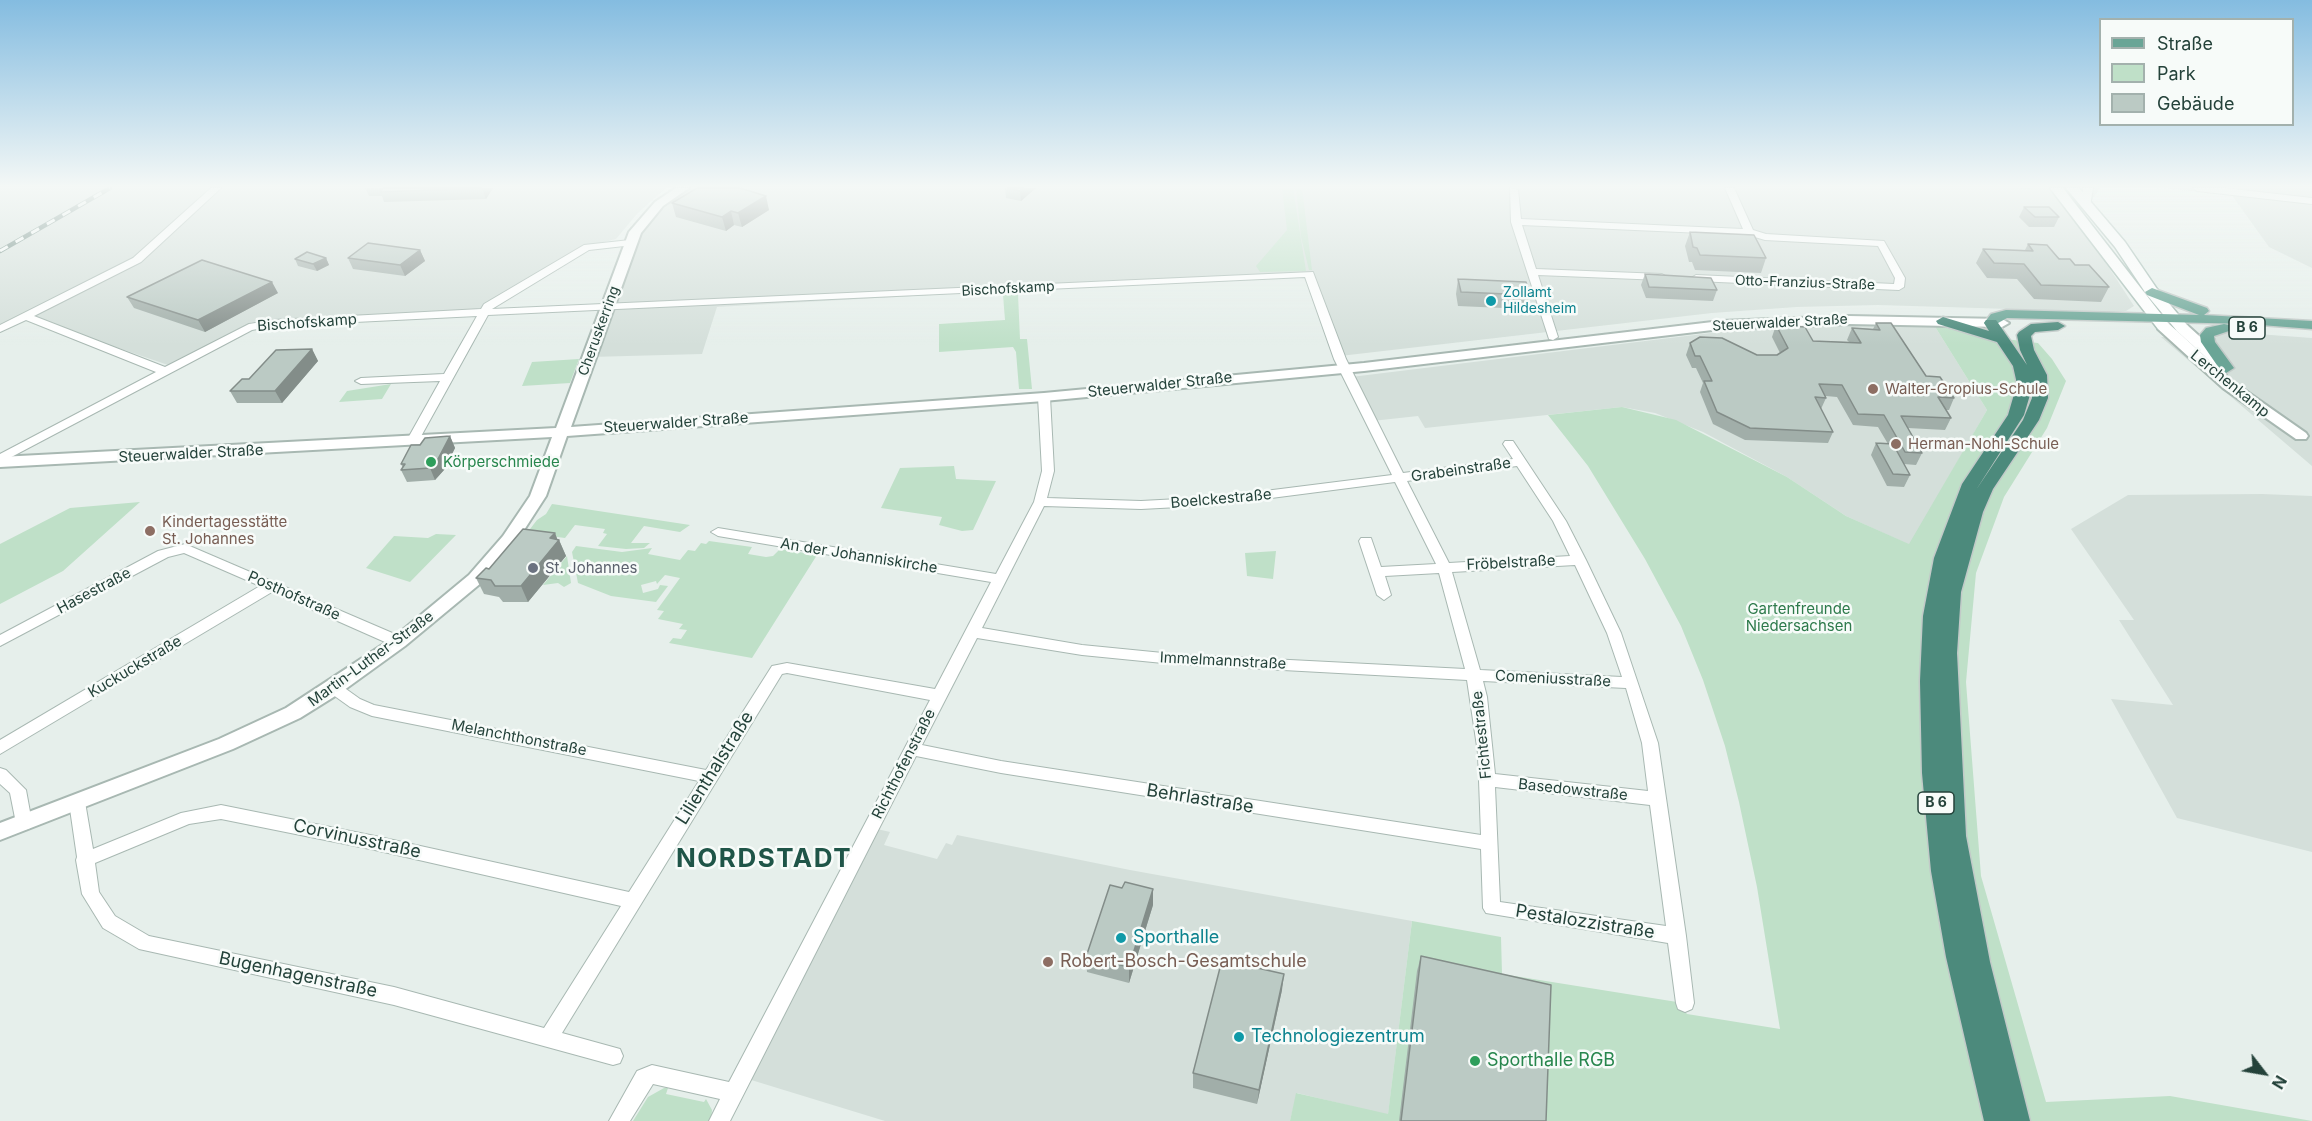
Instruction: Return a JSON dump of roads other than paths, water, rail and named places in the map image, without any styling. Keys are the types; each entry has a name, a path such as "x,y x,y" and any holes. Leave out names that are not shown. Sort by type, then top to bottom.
{"highway":[{"name":"B 6","path":"1997,1121 1961,968 1942,871 1933,773 1930,647 1937,586 1959,508 1970,484 2021,402 2024,376 2004,340 1998,320"},
{"path":"1998,320 2027,350"},
{"path":"1943,321 2004,340"},
{"name":"B 6","path":"2017,1121 1978,962 1955,836 1947,653 1952,592 1974,512 1985,489 2031,420 2040,398 2039,375 2027,350 2024,335 2027,331 2039,326 2058,326"}],"main road":[{"path":"2100,240 2168,322"},
{"path":"2116,240 2152,292 2168,322"},
{"path":"2152,292 2201,311 2248,320"},
{"name":"Steuerwalder Straße","path":"1998,320 2168,322"},
{"name":"Steuerwalder Straße","path":"1998,320 2058,326 2168,322"},
{"name":"B 6","path":"2168,322 2248,320 2312,325"},
{"name":"B 6","path":"2168,322 2224,328 2312,332"},
{"path":"2224,328 2211,331 2206,335 2208,342 2226,368"}],"street":[{"path":"0,329 110,276 137,260 159,240"},
{"name":"Cheruskerring","path":"562,432 632,240"},
{"path":"1521,240 1530,272 1556,340"},
{"name":"Otto-Franzius-Straße","path":"1684,278 1899,287 1900,278 1881,243 1829,240"},
{"path":"413,440 491,304 587,247 630,243"},
{"path":"1530,272 1672,278"},
{"name":"Bischofskamp","path":"0,461 238,332 259,325 1309,274 1347,366"},
{"name":"Steuerwalder Straße","path":"0,461 562,432 1044,397 1347,366 1771,315 1972,314 1998,320"},
{"path":"24,316 165,371"},
{"name":"Steuerwalder Straße","path":"1556,340 1766,322 1998,320"},
{"name":"Lerchenkamp","path":"2168,322 2226,368 2306,441"},
{"name":"Lerchenkamp","path":"2168,322 2228,385 2306,441"},
{"name":"Fichtestraße","path":"1347,366 1444,567 1474,675 1487,780 1492,908"},
{"path":"361,381 448,377"},
{"name":"Richthofenstraße","path":"719,1121 1040,502 1048,471 1044,397"},
{"name":"Martin-Luther-Straße","path":"0,832 261,729 334,688 399,642 452,600 509,540 538,496 562,432"},
{"name":"Grabeinstraße","path":"1509,444 1558,521"},
{"name":"Grabeinstraße","path":"1401,478 1521,462"},
{"name":"Boelckestraße","path":"1040,502 1182,504 1401,478"},
{"name":"Fröbelstraße","path":"1558,521 1614,633"},
{"name":"An der Johanniskirche","path":"717,532 999,579"},
{"path":"1366,541 1384,595"},
{"name":"Hasestraße","path":"0,641 163,554 176,549 190,549"},
{"name":"Posthofstraße","path":"190,549 399,642"},
{"name":"Fröbelstraße","path":"1444,567 1579,560"},
{"path":"1377,572 1444,567"},
{"name":"Kuckuckstraße","path":"0,748 271,586"},
{"name":"Immelmannstraße","path":"972,632 1142,657 1474,675"},
{"name":"Comeniusstraße","path":"1614,633 1650,743 1659,800"},
{"name":"Lilienthalstraße","path":"548,1038 772,676 781,668 940,696"},
{"name":"Comeniusstraße","path":"1474,675 1632,683"},
{"name":"Melanchthonstraße","path":"334,688 355,703 372,710 710,777"},
{"name":"Behrlastraße","path":"912,749 1009,768 1489,843"},
{"path":"0,774 18,790 24,823"},
{"name":"Basedowstraße","path":"1487,780 1659,800"},
{"name":"Pestalozzistraße","path":"1659,800 1685,1003"},
{"name":"Bugenhagenstraße","path":"76,802 90,894 102,913 119,930 145,944 394,996 613,1056"},
{"name":"Corvinusstraße","path":"84,860 187,818 221,812 365,841 634,901"},
{"name":"Pestalozzistraße","path":"1492,908 1677,936"},
{"path":"619,1121 644,1078 657,1074 735,1093"}],"railway":[{"path":"0,251 19,240"}],"place":[{"name":"Zollamt Hildesheim","path":"1491,301"},
{"name":"Walter-Gropius-Schule","path":"1873,389"},
{"name":"Herman-Nohl-Schule","path":"1896,444"},
{"name":"Körperschmiede","path":"431,462"},
{"name":"Kindertagesstätte St. Johannes","path":"150,531"},
{"name":"St. Johannes","path":"533,568"},
{"name":"Sporthalle","path":"1121,938"},
{"name":"Robert-Bosch-Gesamtschule","path":"1048,962"},
{"name":"Technologiezentrum","path":"1239,1037"},
{"name":"Sporthalle RGB","path":"1475,1061"}],"district":[{"name":"NORDSTADT","path":"764,859"}],"park label":[{"name":"Gartenfreunde Niedersachsen","path":"1799,618"}]}
